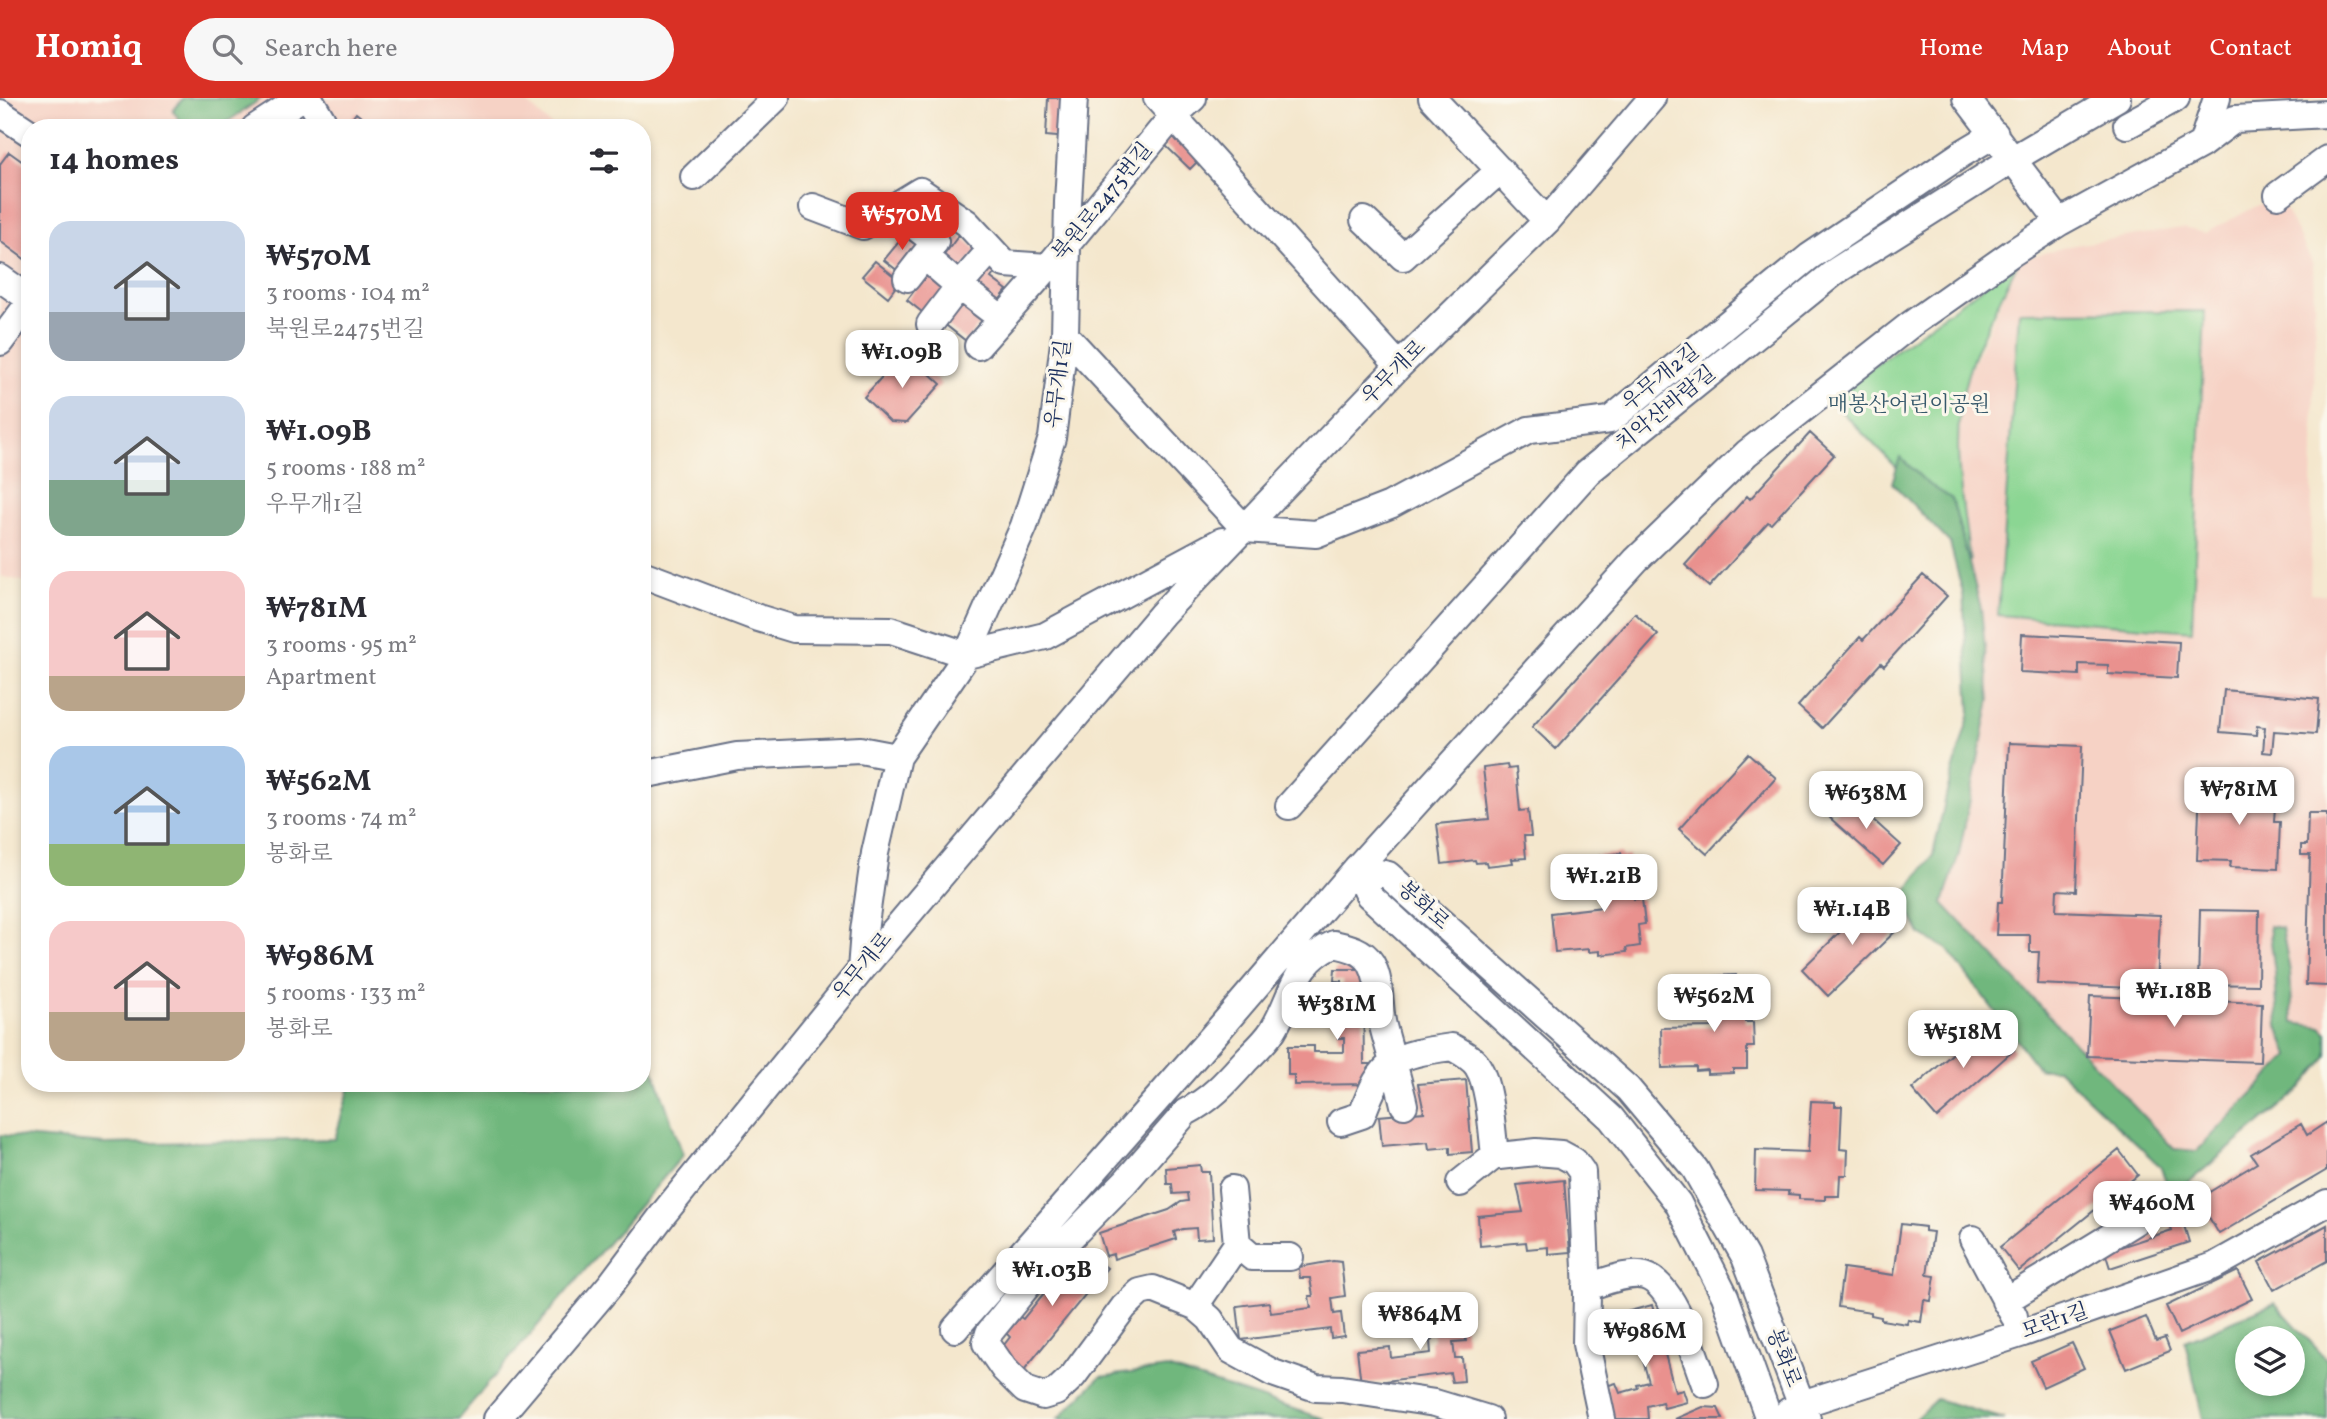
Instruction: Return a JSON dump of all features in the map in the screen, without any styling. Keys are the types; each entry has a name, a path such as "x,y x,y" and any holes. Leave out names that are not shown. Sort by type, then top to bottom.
{"street":[{"path":"268,119 300,98"},
{"path":"309,98 321,119"},
{"path":"694,177 776,98"},
{"name":"우무개1길","path":"897,757 967,654 1024,526 1052,438 1065,335 1074,98"},
{"name":"북원로2475번길","path":"813,207 863,226 920,191 967,223 1005,264 1048,267 1165,107 1193,98"},
{"path":"1432,98 1547,220"},
{"name":"우무개로","path":"497,1419 611,1284 665,1212 861,970 1162,614 1399,366 1547,220 1652,98"},
{"path":"1966,98 2060,222"},
{"name":"치악산바람길","path":"1289,806 1588,472 1836,271 2013,159 2117,98"},
{"path":"2127,125 2176,98"},
{"path":"955,1329 1357,868 1636,560 1747,453 1910,325 2012,253 2060,222 2202,144 2224,105 2327,114"},
{"path":"1165,107 1399,366"},
{"path":"0,113 21,127"},
{"name":"우무개2길","path":"1245,529 1316,534 1390,505 1529,430 1610,420 1808,257 1995,134"},
{"path":"2278,195 2327,159"},
{"path":"1364,220 1403,257 1500,170"},
{"path":"907,278 935,242 909,222"},
{"path":"930,324 986,255"},
{"path":"924,256 1001,318"},
{"path":"978,345 1048,267"},
{"path":"0,278 21,294"},
{"path":"0,342 21,313"},
{"path":"651,577 794,629 891,630 967,654 1045,636 1245,529 1065,335"},
{"path":"651,773 737,757 860,750 897,757 875,853 861,970"},
{"name":"봉화로","path":"1357,868 1388,875 1628,1088 1662,1129 1695,1170 1745,1257 1805,1412"},
{"name":"봉화로","path":"1357,868 1369,895 1611,1118 1678,1203 1726,1296 1771,1419"},
{"path":"1404,1105 1394,1060 1382,1024 1378,981 1370,963 1362,953 1334,944 1317,951 1302,968 1272,1032 1227,1083 1186,1112 1125,1182 1049,1259 989,1333 986,1343 1012,1378 1026,1390 1043,1396 1056,1392 1073,1377 1124,1307 1140,1292 1153,1289 1195,1306 1210,1319 1231,1350 1273,1373 1316,1388 1342,1389 1435,1403 1488,1419"},
{"path":"1341,1122 1362,1115 1371,1090 1394,1060 1452,1047 1478,1067 1488,1097 1495,1155"},
{"path":"1460,1183 1495,1155 1536,1152 1560,1154 1574,1161 1582,1172 1587,1287 1586,1344 1602,1419"},
{"path":"1195,1306 1237,1244 1232,1189"},
{"name":"모란1길","path":"1771,1419 1805,1412 2214,1266 2327,1203"},
{"path":"2006,1301 2144,1216"},
{"path":"1973,1239 2023,1333"},
{"path":"1237,1244 1252,1257 1290,1257"},
{"path":"1587,1287 1626,1277 1645,1276 1656,1282 1670,1295 1705,1384"}],"shaded area":[{"path":"0,98 522,98 544,119 21,119 21,581 0,576"},
{"path":"2278,195 2313,264 2315,340 2310,593 2327,595 2327,1044 2188,1176 1912,902 1948,839 1984,713 1978,625 1957,452 1964,385 2019,260 2069,246 2182,228 2205,233"}],"green space":[{"path":"183,98 262,98 231,119 179,119 173,111"},
{"name":"매봉산어린이공원","path":"2019,260 1975,353 1961,407 1958,429 1959,474 1970,562 1938,509 1829,399"},
{"path":"2205,311 2192,631 1998,615 2019,312"},
{"path":"1900,457 1927,483 1952,499 1981,608 1990,700 1959,854 1943,903 2174,1149 2197,1151 2289,1056 2278,1026 2269,926 2282,928 2290,972 2293,1023 2321,1027 2327,1033 2327,1057 2302,1088 2172,1196 2160,1166 2057,1069 2039,1069 1947,949 1920,934 1902,898 1933,855 1947,792 1970,713 1963,594 1950,543 1892,483"},
{"path":"651,1062 683,1155 458,1419 0,1419 0,1135 105,1144 335,1139 348,1092 651,1092"},
{"path":"2275,1303 2296,1326 2235,1326 2235,1396 2305,1396 2305,1336 2327,1360 2327,1419 2203,1419 2185,1341"},
{"path":"1167,1368 1325,1419 1058,1419 1100,1377"},
{"path":"1936,1399 2004,1419 1915,1419"}],"building":[{"path":"1048,98 1072,98 1069,138 1046,136"},
{"path":"356,113 364,119 352,119"},
{"path":"1181,135 1202,157 1190,169 1164,144"},
{"path":"9,152 21,161 21,256 0,241 0,164"},
{"path":"924,201 948,220 934,237 910,218"},
{"path":"906,233 920,245 898,271 884,260"},
{"path":"959,235 978,250 957,276 939,262"},
{"path":"875,261 900,281 888,297 862,276"},
{"path":"988,265 996,271 991,278 1007,290 994,307 970,288"},
{"path":"929,272 949,288 927,316 907,300"},
{"path":"959,301 983,320 966,341 942,322"},
{"path":"905,351 941,384 906,423 890,422 864,397"},
{"path":"1810,433 1834,455 1709,587 1685,565 1747,496 1750,499"},
{"path":"1923,575 1947,596 1884,666 1881,663 1822,728 1798,706 1860,637 1863,640"},
{"path":"1635,613 1658,635 1556,749 1532,727"},
{"path":"2022,634 2179,642 2177,678 2108,674 2108,665 2079,664 2079,675 2020,672"},
{"path":"2224,690 2319,699 2316,734 2274,731 2272,753 2263,752 2265,727 2257,726 2256,735 2220,732"},
{"path":"2009,743 2082,746 2076,891 2057,890 2056,911 2160,915 2157,989 2037,984 2039,952 2030,952 2030,935 1996,935 1998,902 2002,902"},
{"path":"1748,753 1776,778 1707,854 1679,829"},
{"path":"1507,765 1508,769 1516,768 1520,811 1528,810 1531,836 1524,836 1526,858 1512,859 1513,863 1487,866 1486,862 1476,863 1475,860 1442,864 1437,824 1489,819 1483,768"},
{"path":"2200,786 2276,789 2274,822 2280,822 2278,869 2230,867 2231,861 2197,860"},
{"path":"1849,798 1901,845 1883,865 1830,818"},
{"path":"2308,813 2327,813 2327,986 2306,985 2310,855 2301,855 2301,845 2307,845"},
{"path":"1621,853 1622,857 1629,856 1634,899 1642,899 1645,924 1638,925 1640,946 1626,948 1627,952 1600,955 1600,951 1589,952 1589,949 1555,952 1551,913 1602,907 1597,856"},
{"path":"1875,898 1902,925 1828,996 1802,969"},
{"path":"2200,910 2259,911 2258,985 2198,984"},
{"path":"1335,969 1363,969 1366,985 1363,985 1364,1064 1371,1064 1371,1084 1294,1085 1294,1075 1288,1075 1288,1046 1314,1046 1314,1052 1344,1052 1344,1038 1338,1038 1338,1023 1333,1023 1333,1013 1325,1013 1325,1004 1343,1004 1342,981 1334,981"},
{"path":"1736,975 1736,979 1744,978 1745,1022 1753,1022 1754,1047 1747,1047 1747,1069 1733,1069 1733,1073 1707,1074 1707,1070 1696,1071 1696,1067 1662,1068 1661,1028 1713,1027 1712,976"},
{"path":"2090,996 2262,1003 2260,1062 2087,1056"},
{"path":"1989,1022 2014,1050 1937,1118 1912,1089"},
{"path":"1466,1080 1472,1152 1450,1154 1450,1147 1429,1149 1428,1142 1382,1146 1379,1116 1424,1112 1418,1084"},
{"path":"1811,1101 1835,1102 1835,1106 1842,1106 1840,1149 1848,1150 1847,1175 1840,1175 1839,1196 1825,1196 1825,1200 1799,1199 1799,1195 1788,1194 1789,1191 1755,1190 1756,1150 1808,1152"},
{"path":"2327,1122 2327,1170 2219,1234 2198,1199 2257,1163 2251,1154 2301,1124 2307,1135"},
{"path":"2119,1150 2138,1175 2019,1271 2000,1247"},
{"path":"1200,1165 1201,1172 1209,1172 1213,1238 1197,1239 1196,1228 1183,1229 1174,1232 1176,1239 1114,1259 1113,1254 1106,1256 1099,1233 1188,1201 1187,1193 1173,1194 1172,1184 1167,1184 1166,1168"},
{"path":"1564,1180 1570,1252 1548,1254 1548,1247 1527,1249 1526,1242 1480,1246 1478,1216 1523,1212 1517,1185"},
{"path":"2177,1202 2189,1242 2110,1268 2105,1252 2172,1230 2164,1207"},
{"path":"1901,1224 1925,1227 1925,1231 1933,1232 1927,1275 1935,1276 1931,1301 1924,1300 1921,1322 1908,1320 1907,1324 1881,1320 1881,1317 1871,1315 1871,1312 1838,1307 1843,1268 1894,1275"},
{"path":"2327,1225 2327,1261 2274,1290 2259,1262"},
{"path":"1081,1247 1107,1268 1024,1370 1000,1350 1010,1337 1006,1333 1020,1317 1023,1319 1049,1287 1046,1284 1066,1259 1070,1261"},
{"path":"1341,1262 1345,1296 1332,1298 1334,1314 1341,1313 1344,1336 1331,1338 1330,1329 1241,1340 1237,1306 1269,1302 1271,1313 1311,1308 1309,1296 1313,1296 1310,1278 1300,1278 1299,1267"},
{"path":"2238,1271 2252,1299 2179,1334 2166,1306"},
{"path":"1652,1305 1675,1392 1683,1390 1687,1402 1664,1408 1662,1402 1647,1406 1648,1419 1613,1419 1606,1386 1616,1383 1620,1393 1649,1382 1638,1343 1627,1346 1619,1314"},
{"path":"1462,1306 1466,1341 1453,1342 1455,1358 1462,1358 1464,1381 1452,1382 1450,1373 1361,1384 1357,1350 1390,1347 1391,1358 1431,1353 1431,1323 1420,1322 1419,1311"},
{"path":"2146,1317 2156,1341 2165,1338 2170,1351 2126,1369 2110,1331"},
{"path":"2072,1343 2084,1368 2043,1387 2031,1361"},
{"path":"1703,1407 1718,1408 1723,1419 1675,1419"}]}
